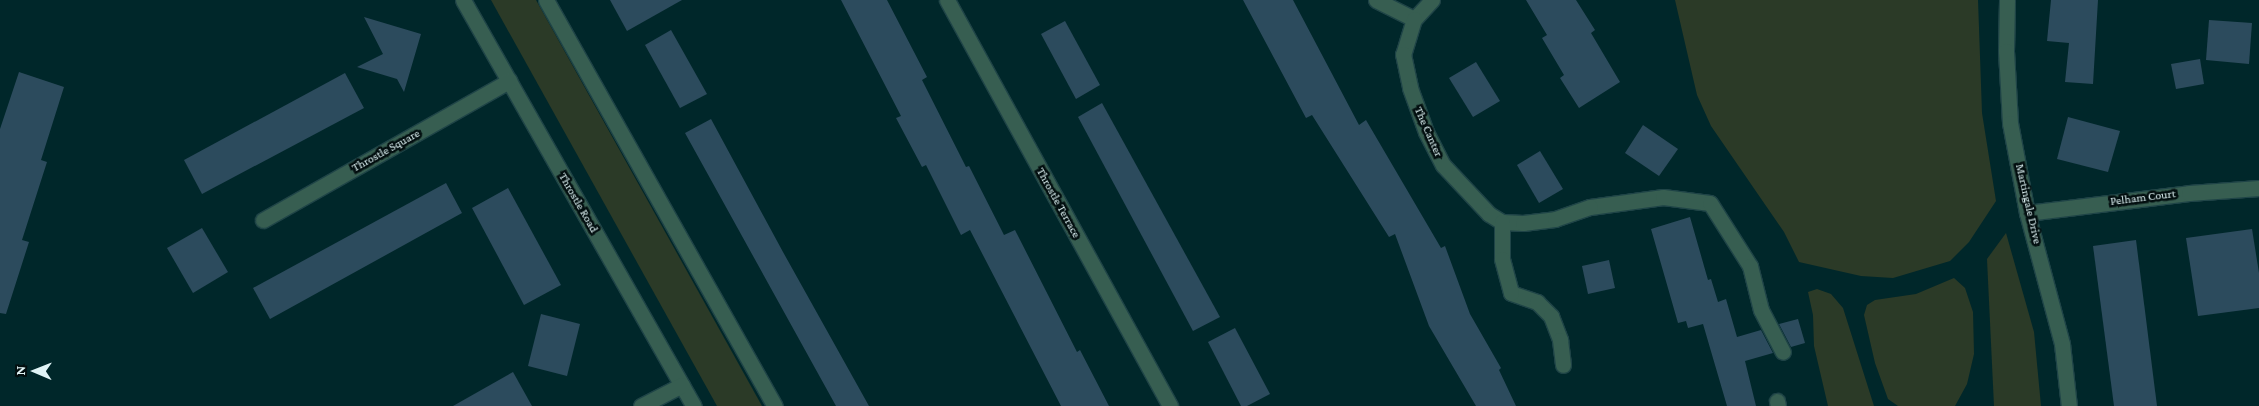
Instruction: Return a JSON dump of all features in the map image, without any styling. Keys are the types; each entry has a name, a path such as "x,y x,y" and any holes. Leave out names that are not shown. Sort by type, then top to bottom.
{"street":[{"name":"Throstle Road","path":"463,0 694,406"},
{"path":"546,0 775,406"},
{"name":"Throstle Terrace","path":"947,0 1170,406"},
{"path":"1376,0 1414,19"},
{"name":"The Canter","path":"1432,0 1414,19 1403,54 1410,88 1426,132 1443,165 1489,214 1502,222"},
{"name":"Martingale Drive","path":"2007,0 2006,50 2010,123 2027,213 2062,344 2069,406"},
{"name":"Throstle Square","path":"263,220 509,81"},
{"name":"Pelham Court","path":"2027,213 2188,193 2259,188"},
{"path":"1563,365 1560,340 1551,316 1536,302 1510,293 1502,259 1502,222 1522,223 1555,219 1590,207 1663,197 1710,203 1750,266 1761,310 1783,352"},
{"path":"641,406 682,384"}],"green space":[{"path":"491,0 536,0 762,406 717,406"},
{"path":"1675,0 1978,0 1982,113 1996,201 1969,242 1950,261 1893,278 1861,276 1799,262 1784,232 1711,126 1697,95"},
{"path":"2006,233 2034,332 2041,406 1994,406 1987,259"},
{"path":"1954,278 1965,288 1973,312 1974,354 1967,384 1955,406 1898,406 1888,399 1875,363 1864,315 1867,305 1875,300 1916,294"},
{"path":"1817,289 1831,294 1843,308 1874,406 1828,406 1814,346 1813,315 1808,292"}],"building":[{"path":"610,0 682,0 627,31"},
{"path":"841,0 887,0 927,77 922,80 966,167 969,166 1004,235 1015,230 1077,352 1080,350 1109,406 1061,406 970,230 961,235 926,165 922,167 896,118 901,116"},
{"path":"1243,0 1293,0 1359,125 1366,120 1441,248 1445,246 1470,314 1501,368 1499,370 1516,406 1476,406 1429,326 1395,234 1389,237 1312,115 1306,118"},
{"path":"1526,0 1576,0 1595,30 1591,33 1620,82 1579,108 1560,78 1564,75 1542,38 1547,35"},
{"path":"2051,0 2098,0 2093,84 2065,82 2069,43 2047,41"},
{"path":"364,17 421,34 404,92 397,79 357,67 383,54"},
{"path":"2209,20 2252,23 2249,64 2206,60"},
{"path":"1065,21 1100,85 1076,99 1041,34"},
{"path":"671,30 707,94 680,108 645,45"},
{"path":"2200,59 2204,84 2176,89 2171,64"},
{"path":"1476,62 1500,101 1473,117 1449,78"},
{"path":"19,72 64,87 41,160 47,162 22,240 29,242 6,314 0,313 0,129"},
{"path":"345,73 364,108 202,194 184,160"},
{"path":"1102,103 1220,317 1193,331 1078,117"},
{"path":"2068,117 2120,131 2108,172 2057,159"},
{"path":"711,119 869,406 836,406 685,133"},
{"path":"1643,125 1678,149 1659,176 1625,153"},
{"path":"1540,151 1563,189 1539,203 1517,165"},
{"path":"446,183 462,213 270,319 253,288"},
{"path":"508,188 561,285 524,305 472,208"},
{"path":"1690,217 1708,280 1711,279 1718,302 1726,299 1737,337 1761,330 1773,353 1745,361 1756,406 1727,406 1703,324 1688,328 1686,321 1678,323 1651,229"},
{"path":"202,228 228,272 193,293 167,248"},
{"path":"2252,229 2259,273 2259,308 2198,316 2186,238"},
{"path":"2136,240 2157,406 2114,406 2093,246"},
{"path":"1609,260 1615,288 1588,294 1582,266"},
{"path":"541,314 580,324 567,376 528,366"},
{"path":"1798,319 1805,343 1791,347 1779,324"},
{"path":"1235,328 1270,394 1247,406 1241,406 1208,342"},
{"path":"513,372 532,406 453,406"}]}
